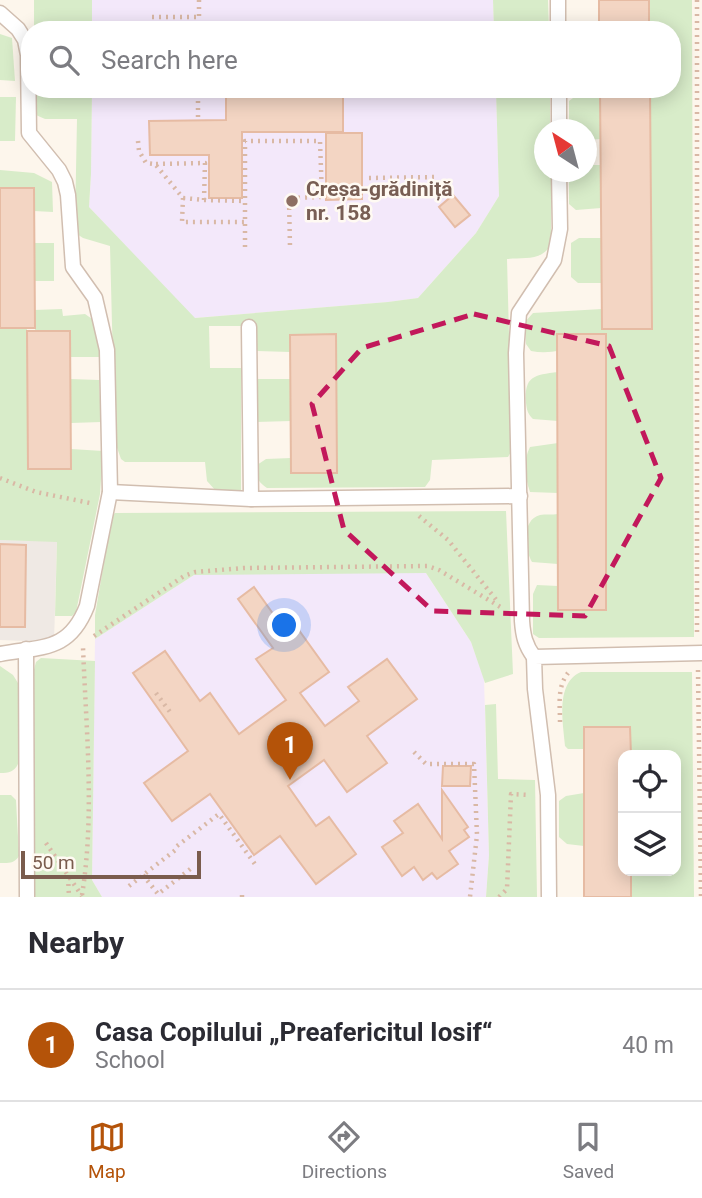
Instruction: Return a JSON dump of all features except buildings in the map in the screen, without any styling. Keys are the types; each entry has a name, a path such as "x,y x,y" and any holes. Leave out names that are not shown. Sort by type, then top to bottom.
{"lane":[{"path":"558,0 558,21"},
{"path":"0,13 21,34"},
{"path":"0,654 60,642 81,620 87,606 109,498 107,349 95,298 73,267 65,182 59,170 29,133 29,98"},
{"path":"559,98 559,119"},
{"path":"550,897 548,794 535,689 534,657 527,648 523,634 516,354 519,313 554,260 560,229 559,182"},
{"path":"249,327 251,499"},
{"path":"109,498 520,496"},
{"path":"26,649 27,897"},
{"path":"534,657 700,653"}],"path":[{"path":"199,0 199,21"},
{"path":"697,0 701,897"},
{"path":"152,17 199,17"},
{"path":"198,98 198,117"},
{"path":"138,141 139,151 146,163 205,163 204,200"},
{"path":"245,247 245,141 320,141 322,197 289,198 290,247"},
{"path":"155,164 183,198 181,222 245,222"},
{"path":"369,178 436,177"},
{"path":"183,198 245,201"},
{"path":"0,478 36,492 89,503 109,498"},
{"path":"418,515 448,540 523,634"},
{"path":"82,896 86,870 87,797 83,647 97,633 184,576 195,572 244,568 428,566 439,569 500,606"},
{"path":"542,747 562,745 560,690 563,680 575,669"},
{"path":"156,693 170,712"},
{"path":"414,752 426,764 474,764 477,835 470,897"},
{"path":"499,897 507,890 511,794 548,794"},
{"path":"129,886 219,814 257,867"},
{"path":"27,815 82,896"},
{"path":"143,875 158,894 192,867"},
{"path":"68,875 68,897"}],"highlighted area":[{"path":"474,314 609,346 661,478 585,616 433,611 344,530 312,404 362,348"}],"shaded area":[{"path":"92,0 493,0 494,21 92,21"},
{"name":"Creșa-grădiniță nr. 158","path":"92,98 496,98 499,196 476,233 418,298 194,318 89,207"},
{"path":"0,540 57,541 54,642 0,640"},
{"path":"426,573 471,642 484,679 489,855 486,897 102,897 92,880 95,639 194,575"}],"green space":[{"path":"34,0 92,0 92,21 34,21"},
{"path":"493,0 548,0 549,21 494,21"},
{"path":"649,0 692,0 694,637 539,638 533,634 533,594 537,585 558,586 559,610 606,610 606,335 560,351 531,351 526,344 525,322 533,313 602,309 603,329 652,328 650,98 681,98 681,21 649,21"},
{"path":"0,34 12,38 15,81 0,80"},
{"path":"0,97 16,97 15,141 0,141"},
{"path":"35,98 92,98 89,207 195,318 418,298 476,233 499,196 496,98 550,98 550,119 534,119 534,182 551,182 551,244 543,254 507,259 512,450 508,457 432,460 430,480 425,487 267,488 259,481 257,473 257,465 266,459 291,458 292,473 337,473 336,334 291,335 290,352 257,351 256,326 209,326 210,368 241,368 241,492 216,491 207,481 205,462 125,462 121,459 115,442 110,246 77,234 77,119 45,119 36,115"},
{"path":"573,98 600,98 601,139 597,139 597,119 569,119 569,101"},
{"path":"597,165 601,165 601,208 576,210 569,204 569,182 597,182"},
{"path":"0,170 34,173 52,182 53,212 34,211 34,188 0,188"},
{"path":"579,238 601,238 602,283 578,283 571,277 571,243"},
{"path":"34,243 54,243 54,281 34,281"},
{"path":"62,309 63,316 85,314 95,321 100,357 70,357 35,331 34,310"},
{"path":"0,328 27,328 28,469 70,469 71,449 103,451 100,494 76,612 72,616 55,616 57,542 0,540"},
{"path":"558,372 558,421 533,419 526,403 529,382 537,376"},
{"path":"70,379 99,380 101,422 71,423"},
{"path":"256,379 291,379 291,421 256,422"},
{"path":"558,443 558,493 530,492 526,458 530,447"},
{"path":"506,511 513,674 485,683 471,642 426,573 194,575 95,639 95,615 112,516 115,513"},
{"path":"558,514 558,564 532,562 526,543 530,523 540,515"},
{"path":"41,658 95,661 92,880 102,897 33,897 32,677 36,662"},
{"path":"0,666 13,675 18,683 18,764 11,772 6,773 0,773"},
{"path":"581,672 692,672 694,897 631,897 631,876 681,876 681,750 631,750 630,727 584,727 584,749 568,749 565,746 562,704 567,685"},
{"path":"496,704 498,779 535,780 537,897 486,897 489,855 485,705"},
{"path":"584,793 584,846 567,844 559,837 559,801 566,796"},
{"path":"0,795 11,795 16,800 19,856 8,863 0,863"}],"place":[{"name":"Creșa-grădiniță nr. 158","path":"292,201"},
{"name":"Casa Copilului „Preafericitul Iosif“","path":"290,780"}]}
